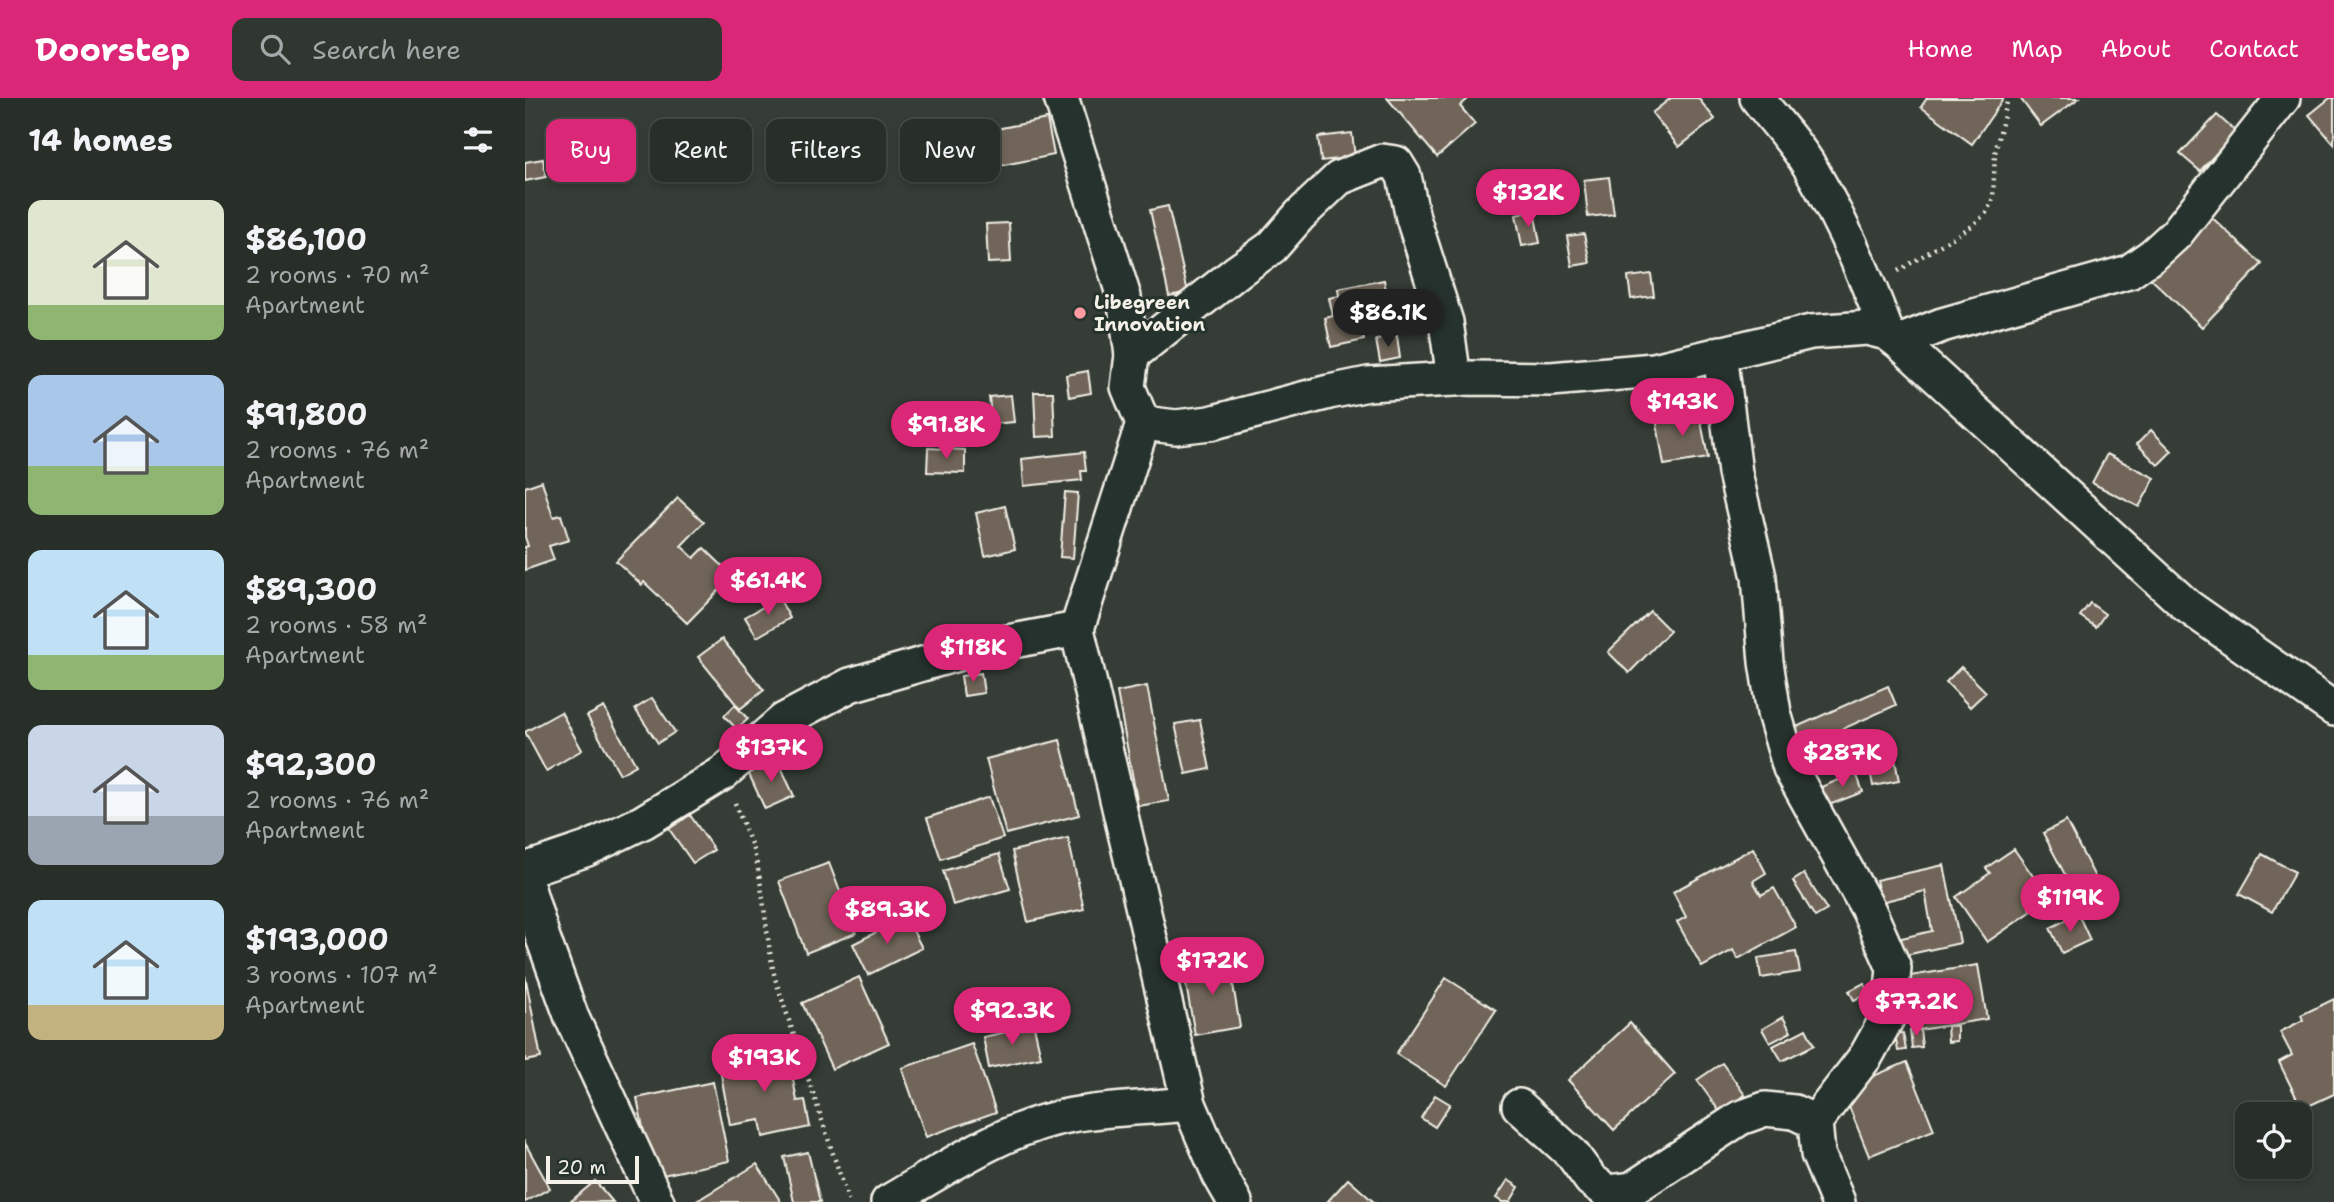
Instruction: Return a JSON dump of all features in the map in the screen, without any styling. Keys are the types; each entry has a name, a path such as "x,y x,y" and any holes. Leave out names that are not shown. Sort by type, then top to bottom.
{"street":[{"path":"1061,98 1124,297 1132,355 1128,387 1143,423 1077,629 1189,1104 1219,1174 1235,1202"},
{"path":"1757,98 1808,164 1846,235 1893,338"},
{"path":"1893,338 2129,272 2153,256 2176,234 2283,98"},
{"path":"1132,355 1272,247 1300,215 1339,178 1382,161 1396,163 1404,176 1413,218 1445,322 1454,379"},
{"path":"1143,423 1176,427 1210,424 1355,387 1454,379 1551,379 1654,370 1811,332 1867,328 1893,338 2187,606 2334,709"},
{"path":"1720,353 1735,472 1759,577 1766,662 1774,713 1790,768 1870,911 1894,968 1890,1013 1866,1056 1815,1122 1818,1154 1837,1202"},
{"path":"525,870 587,849 643,822 723,773 784,720 850,685 981,647 1077,629"},
{"path":"525,878 572,1018 657,1202"},
{"path":"888,1202 977,1149 1023,1128 1071,1115 1189,1104"},
{"path":"1519,1106 1572,1154 1591,1180 1608,1192 1632,1189 1740,1118 1765,1109 1794,1112 1815,1122"}],"path":[{"path":"1871,290 1972,226 1986,213 1993,199 1995,153 2008,98"},
{"path":"723,773 755,857 762,890 767,944 779,991 849,1202"}],"building":[{"path":"1387,98 1469,98 1460,106 1475,124 1437,157"},
{"path":"1671,98 1698,98 1715,119 1679,147 1652,113"},
{"path":"1927,98 2004,98 1972,144 1921,107"},
{"path":"2020,98 2079,98 2041,126"},
{"path":"2330,98 2334,98 2334,144 2309,115"},
{"path":"2217,115 2236,132 2200,171 2180,154"},
{"path":"1047,119 1054,155 1000,166 1000,128"},
{"path":"1352,133 1355,157 1321,161 1318,137"},
{"path":"543,159 546,177 525,181 525,162"},
{"path":"1609,177 1614,214 1588,217 1584,180"},
{"path":"1168,206 1188,292 1169,296 1150,210"},
{"path":"1534,211 1540,243 1522,246 1516,215"},
{"path":"2207,213 2262,264 2202,327 2148,276"},
{"path":"1009,223 1011,262 988,263 986,224"},
{"path":"1584,234 1590,263 1572,266 1567,236"},
{"path":"1651,274 1654,296 1631,299 1628,277"},
{"path":"1384,280 1393,326 1362,332 1364,340 1331,347 1325,318 1333,316 1329,298 1339,296 1338,289"},
{"path":"1397,336 1400,358 1380,362 1376,340"},
{"path":"1088,371 1091,393 1069,397 1066,375"},
{"path":"1034,392 1053,392 1055,436 1036,437"},
{"path":"1011,395 1014,422 992,424 989,397"},
{"path":"1699,411 1708,458 1664,465 1656,418"},
{"path":"2151,430 2172,451 2158,465 2137,444"},
{"path":"928,448 965,450 965,473 927,472"},
{"path":"1084,452 1086,471 1081,471 1082,480 1024,486 1022,459"},
{"path":"2107,454 2155,478 2139,507 2092,483"},
{"path":"542,481 553,517 561,515 569,540 549,546 554,560 525,570 525,547 528,546 525,537 525,487"},
{"path":"1065,492 1078,493 1073,558 1060,557"},
{"path":"678,498 704,522 681,546 694,558 704,548 733,576 687,623 644,582 642,585 616,561"},
{"path":"1005,506 1015,549 985,556 976,513"},
{"path":"779,598 790,618 757,637 745,617"},
{"path":"2090,603 2105,614 2096,627 2080,616"},
{"path":"1650,611 1670,631 1629,673 1608,652"},
{"path":"722,639 764,690 740,709 698,657"},
{"path":"1961,667 1986,692 1970,707 1946,682"},
{"path":"981,673 984,693 964,696 961,676"},
{"path":"1147,686 1169,801 1138,806 1117,692"},
{"path":"1888,686 1896,705 1803,747 1794,728"},
{"path":"652,698 675,732 658,743 635,709"},
{"path":"735,705 748,719 737,729 724,716"},
{"path":"604,707 636,765 620,774 587,716"},
{"path":"561,712 582,750 546,771 525,732"},
{"path":"1200,720 1210,769 1186,774 1175,724"},
{"path":"1890,734 1899,781 1873,786 1864,739"},
{"path":"1060,740 1079,815 1006,834 986,759"},
{"path":"1830,747 1833,766 1799,772 1795,754"},
{"path":"777,758 794,796 765,809 748,772"},
{"path":"1856,773 1863,792 1829,805 1821,787"},
{"path":"989,797 1003,838 941,859 927,818"},
{"path":"690,815 714,850 693,863 669,829"},
{"path":"2066,821 2095,877 2072,888 2043,833"},
{"path":"1068,838 1084,909 1028,922 1012,851"},
{"path":"1753,848 1766,873 1753,881 1761,895 1774,888 1796,927 1738,959 1733,950 1702,967 1677,922 1686,917 1673,892"},
{"path":"2014,849 2047,896 2030,908 2032,911 1987,942 1956,897 1990,873 1986,868"},
{"path":"999,854 1010,889 953,905 943,871"},
{"path":"2262,854 2295,872 2272,912 2239,894"},
{"path":"829,863 856,933 806,953 779,881"},
{"path":"1944,865 1960,943 1897,957 1893,940 1932,931 1925,891 1881,902 1876,880"},
{"path":"1804,874 1827,910 1815,917 1793,881"},
{"path":"2078,914 2090,940 2062,953 2050,928"},
{"path":"906,917 922,948 868,975 853,944"},
{"path":"1796,952 1800,972 1761,978 1758,958"},
{"path":"1229,960 1240,1027 1195,1035 1183,968"},
{"path":"1978,965 1987,1019 1919,1030 1910,976"},
{"path":"525,975 541,1058 525,1061"},
{"path":"859,977 889,1043 832,1069 802,1003"},
{"path":"1446,978 1496,1010 1446,1086 1396,1054"},
{"path":"1864,983 1869,993 1854,1000 1849,991"},
{"path":"2334,999 2334,1094 2312,1104 2312,1102 2299,1102 2279,1062 2292,1055 2280,1032 2303,1020 2301,1015"},
{"path":"1783,1017 1791,1032 1770,1043 1762,1029"},
{"path":"1630,1023 1675,1074 1614,1130 1568,1080"},
{"path":"1034,1026 1041,1057 989,1068 983,1037"},
{"path":"1947,1026 1957,1026 1957,1041 1948,1042"},
{"path":"1806,1029 1814,1045 1782,1061 1773,1046"},
{"path":"1920,1029 1922,1047 1912,1048 1910,1030"},
{"path":"1903,1033 1906,1050 1898,1051 1895,1034"},
{"path":"972,1044 996,1112 926,1137 902,1068"},
{"path":"788,1051 797,1101 805,1100 810,1127 763,1137 760,1120 730,1125 719,1063"},
{"path":"1907,1062 1934,1130 1869,1156 1842,1089"},
{"path":"1722,1063 1745,1095 1720,1112 1697,1080"},
{"path":"713,1082 729,1161 653,1177 637,1098"},
{"path":"1435,1095 1450,1104 1435,1127 1421,1118"},
{"path":"525,1143 550,1188 525,1202"},
{"path":"808,1152 820,1202 794,1202 784,1157"},
{"path":"757,1164 781,1202 695,1202"},
{"path":"1348,1179 1374,1202 1327,1202"},
{"path":"1508,1180 1519,1187 1510,1202 1502,1202 1496,1198"},
{"path":"595,1181 613,1202 570,1202"}],"place":[{"name":"Libegreen Innovation","path":"1080,313"}]}
